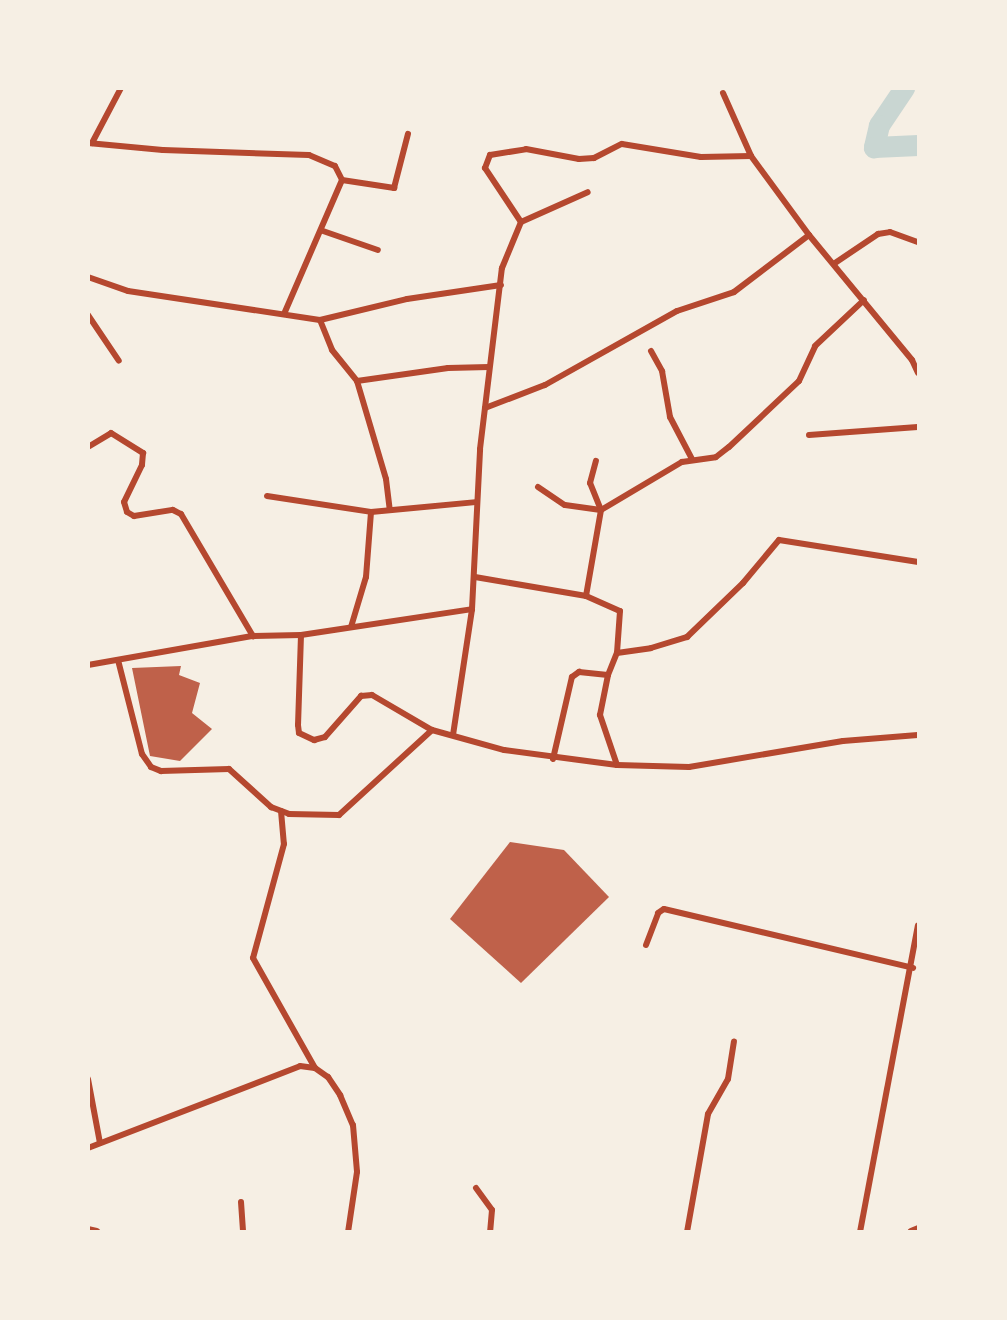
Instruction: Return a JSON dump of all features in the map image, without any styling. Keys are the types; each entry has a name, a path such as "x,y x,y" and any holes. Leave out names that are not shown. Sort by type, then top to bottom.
{"main road":[{"path":"911,1232 918,1229"},
{"path":"88,1230 96,1232"}],"street":[{"path":"121,88 90,143 163,150 309,155 335,166 342,180 323,231 284,314"},
{"path":"723,93 752,156 809,235 835,263 918,373"},
{"path":"342,180 394,188 408,135"},
{"path":"521,222 486,168 490,155 526,149 579,159 594,158 621,144 701,157 752,156"},
{"path":"453,735 472,609 475,577 476,502 485,408 507,249 521,222 588,192"},
{"path":"323,231 378,250"},
{"path":"835,263 878,234 890,232 918,242"},
{"path":"485,408 545,385 678,311 734,292 809,235"},
{"path":"88,277 128,291 320,320 407,299 501,285"},
{"path":"538,488 565,505 601,510 692,459 716,457 799,381 815,346 864,300"},
{"path":"88,315 119,361"},
{"path":"320,320 332,350 357,381 386,479 390,510"},
{"path":"651,351 662,371 670,417 692,459"},
{"path":"357,381 448,368 489,367"},
{"path":"809,435 918,427"},
{"path":"88,447 111,433 143,453 142,465 124,502 127,512 134,516 173,510 181,514 253,636"},
{"path":"586,596 601,510 590,483 596,461"},
{"path":"267,496 371,512 476,502"},
{"path":"351,627 366,577 371,512"},
{"path":"617,653 651,648 687,637 743,583 779,540 918,562"},
{"path":"475,577 586,596 620,611 617,653 608,675 600,715 617,765"},
{"path":"88,665 253,636 301,635 472,609"},
{"path":"301,635 299,733 320,741 361,696 372,695 432,730 553,759 617,765 689,767 843,741 918,735"},
{"path":"118,660 142,754 151,767 161,771 229,769 271,807 281,810 339,815 432,730"},
{"path":"553,759 572,677 579,672 608,675"},
{"path":"281,810 284,844 252,958 315,1068 328,1077 340,1095 353,1125 357,1172 348,1232"},
{"path":"646,945 658,913 664,909 913,968"},
{"path":"860,1232 913,968 918,925"},
{"path":"687,1232 708,1114 728,1079 734,1041"},
{"path":"88,1148 300,1066 315,1068"},
{"path":"88,1079 100,1143"},
{"path":"476,1188 492,1210 490,1232"},
{"path":"241,1202 243,1232"}],"building":[{"path":"181,666 179,675 200,683 192,713 212,729 180,761 150,756 132,668"},
{"path":"510,842 564,850 609,897 521,983 450,919"}],"waterway":[{"path":"904,88 879,125 874,147 918,145"}]}
